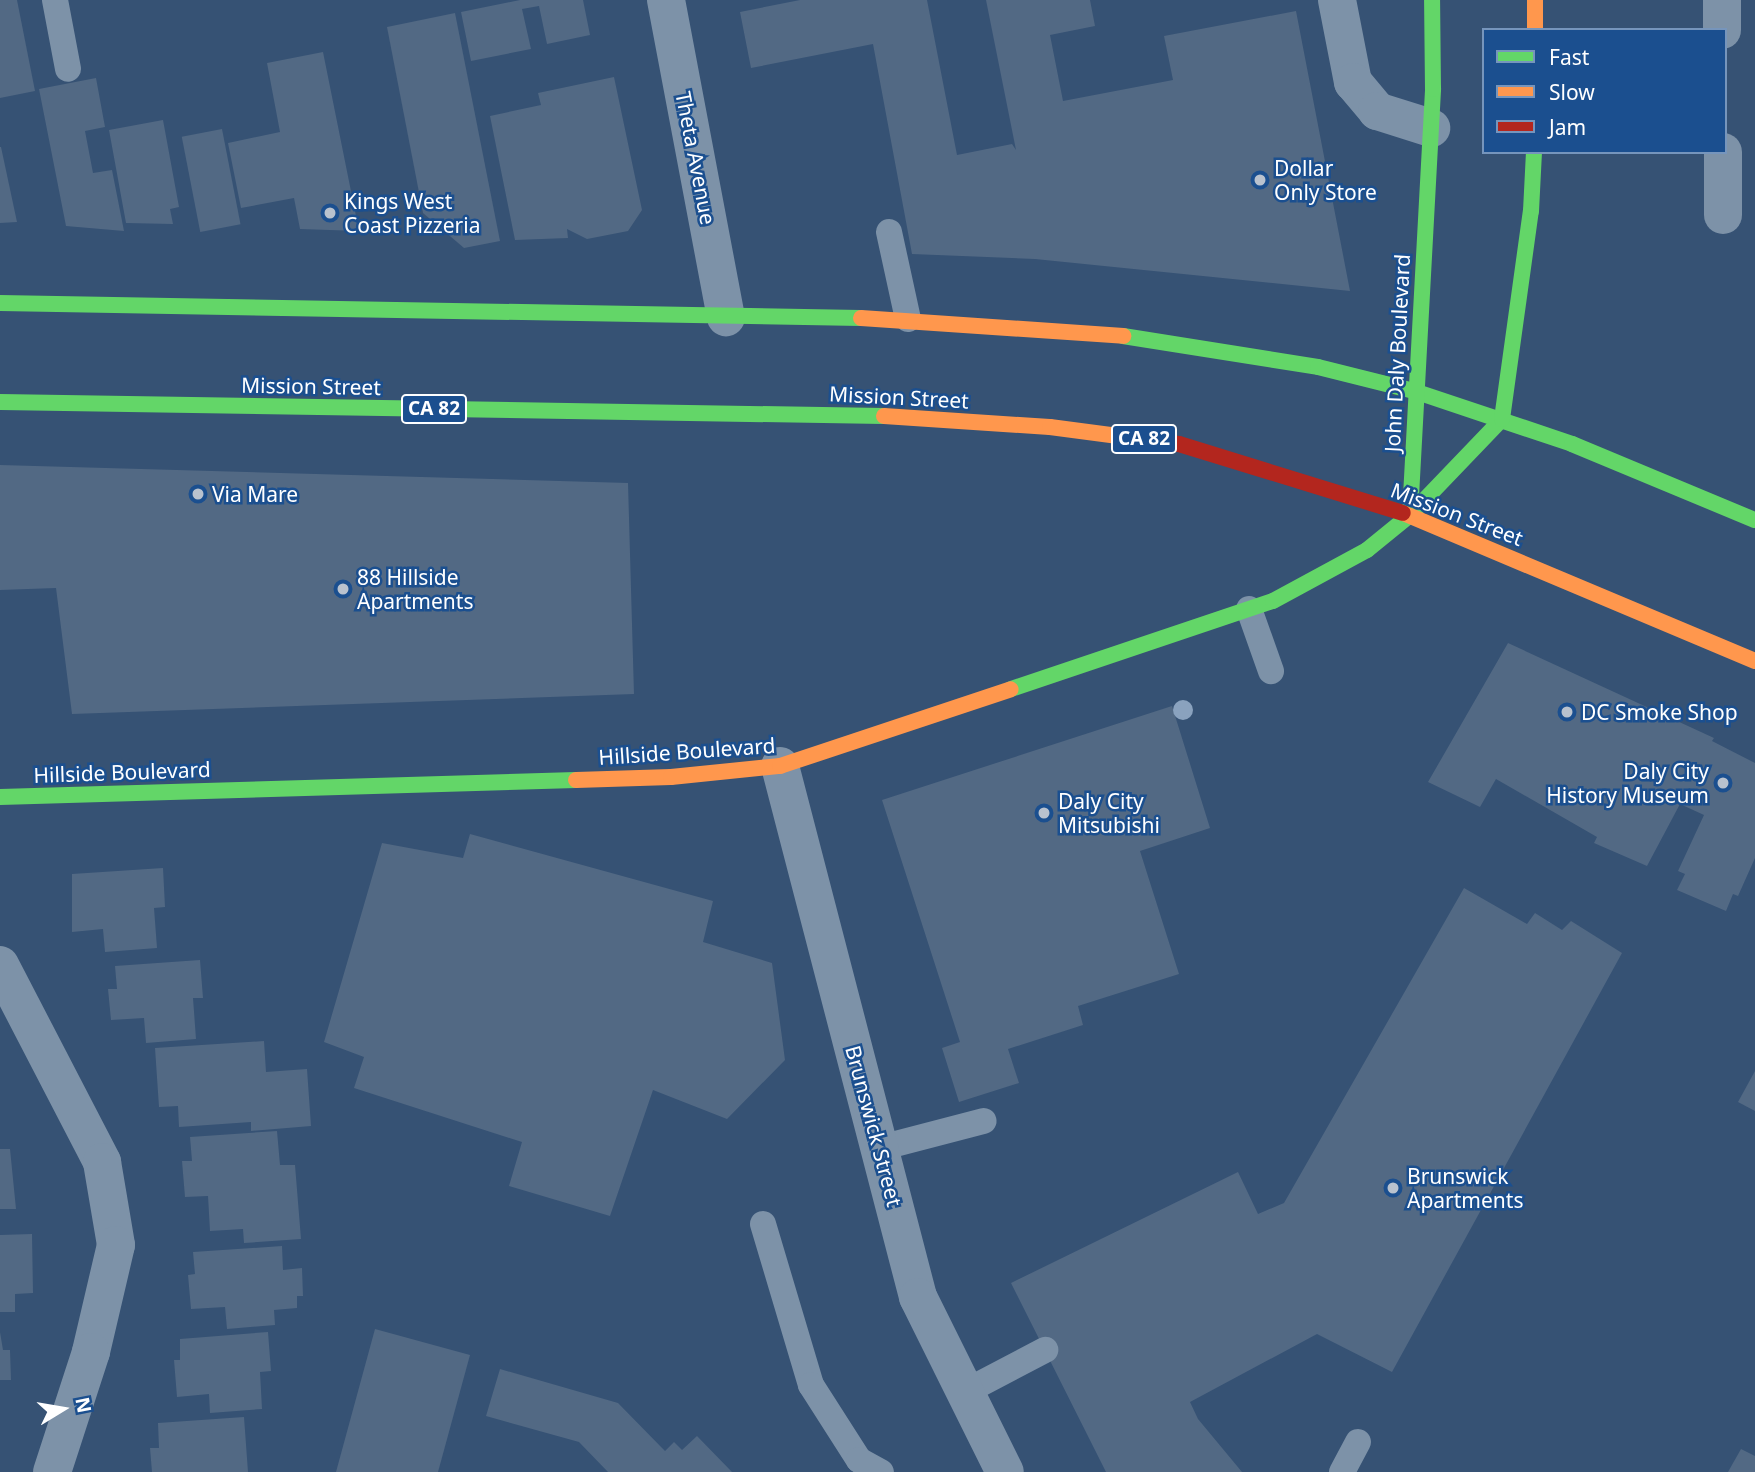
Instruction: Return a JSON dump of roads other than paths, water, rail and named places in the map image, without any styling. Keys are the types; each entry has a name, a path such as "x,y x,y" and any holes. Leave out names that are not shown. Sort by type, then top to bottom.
{"main road":[{"name":"John Daly Boulevard","path":"1410,515 1414,391 1431,128 1432,0"},
{"path":"1535,0 1535,28"},
{"path":"1410,515 1502,419 1531,211 1534,154"},
{"path":"0,303 908,319 1120,335 1318,367 1414,391 1502,419 1755,520"},
{"name":"Mission Street","path":"0,402 868,415 1050,427 1179,444 1410,515 1755,661"},
{"name":"Hillside Boulevard","path":"0,797 671,777 780,766 1249,608 1336,569 1410,515"}],"street":[{"name":"Theta Avenue","path":"666,0 726,317"},
{"path":"1338,0 1353,82 1377,111 1431,128"},
{"path":"1722,0 1722,28"},
{"path":"1723,154 1723,215"},
{"name":"Brunswick Street","path":"780,766 918,1297 1003,1472"},
{"path":"0,965 102,1162 116,1245 91,1352 52,1472"}],"lane":[{"path":"55,0 68,69"},
{"path":"889,232 908,319"},
{"path":"1249,608 1271,671"},
{"path":"880,1148 984,1121"},
{"path":"763,1224 811,1385 859,1460 881,1472"},
{"path":"963,1393 1045,1350"},
{"path":"1342,1472 1358,1442"}],"place":[{"name":"Dollar Only Store","path":"1260,180"},
{"name":"Kings West Coast Pizzeria","path":"330,213"},
{"name":"Via Mare","path":"198,494"},
{"name":"88 Hillside Apartments","path":"343,589"},
{"name":"DC Smoke Shop","path":"1567,712"},
{"name":"Daly City History Museum","path":"1723,783"},
{"name":"Daly City Mitsubishi","path":"1044,813"},
{"name":"Brunswick Apartments","path":"1393,1188"}]}
